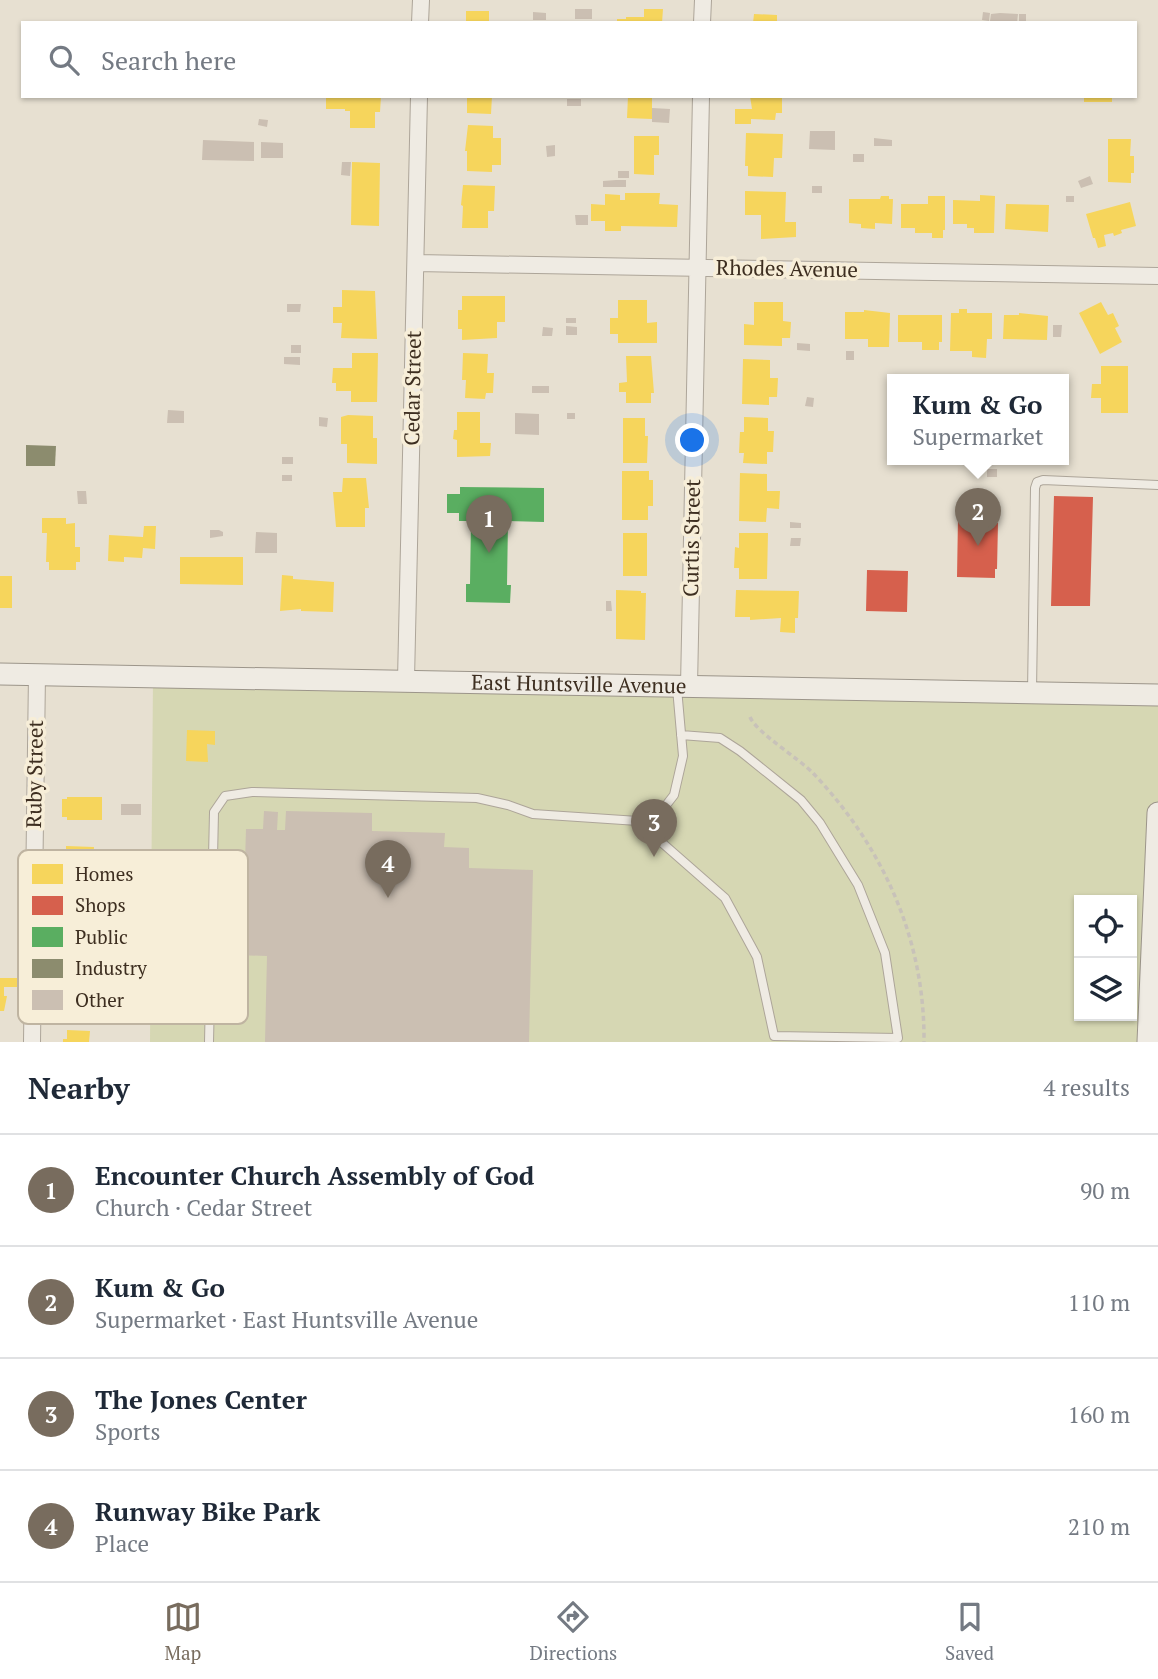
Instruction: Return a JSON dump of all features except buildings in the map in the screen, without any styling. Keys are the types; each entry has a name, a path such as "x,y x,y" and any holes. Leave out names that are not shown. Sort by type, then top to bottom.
{"main road":[{"name":"East Huntsville Avenue","path":"0,674 1158,695"},
{"path":"1148,1042 1156,923 1158,813"}],"street":[{"path":"420,21 421,0"},
{"path":"702,21 703,0"},
{"name":"Cedar Street","path":"407,680 419,98"},
{"name":"Curtis Street","path":"683,686 698,267 701,98"},
{"name":"Rhodes Avenue","path":"416,263 1158,275"},
{"name":"Ruby Street","path":"35,850 37,674"},
{"name":"Ruby Street","path":"32,1024 32,1042"}],"lane":[{"path":"1032,692 1037,482 1043,480 1158,485"},
{"path":"653,822 674,795 682,756 683,686"},
{"path":"653,822 660,841 725,898 757,957 774,1039 898,1040 885,953 858,885 820,823 801,800 720,738 681,735"},
{"path":"213,850 214,812 225,796 252,792 477,798 533,814 653,822"},
{"path":"209,1024 209,1042"}],"green space":[{"path":"153,678 1158,695 1158,813 1148,1042 150,1042 150,1024 248,1024 248,850 152,850"}],"place":[{"name":"Kum & Go","path":"978,546"},
{"name":"Encounter Church Assembly of God","path":"489,553"},
{"name":"The Jones Center","path":"654,857"},
{"name":"Runway Bike Park","path":"388,898"}]}
